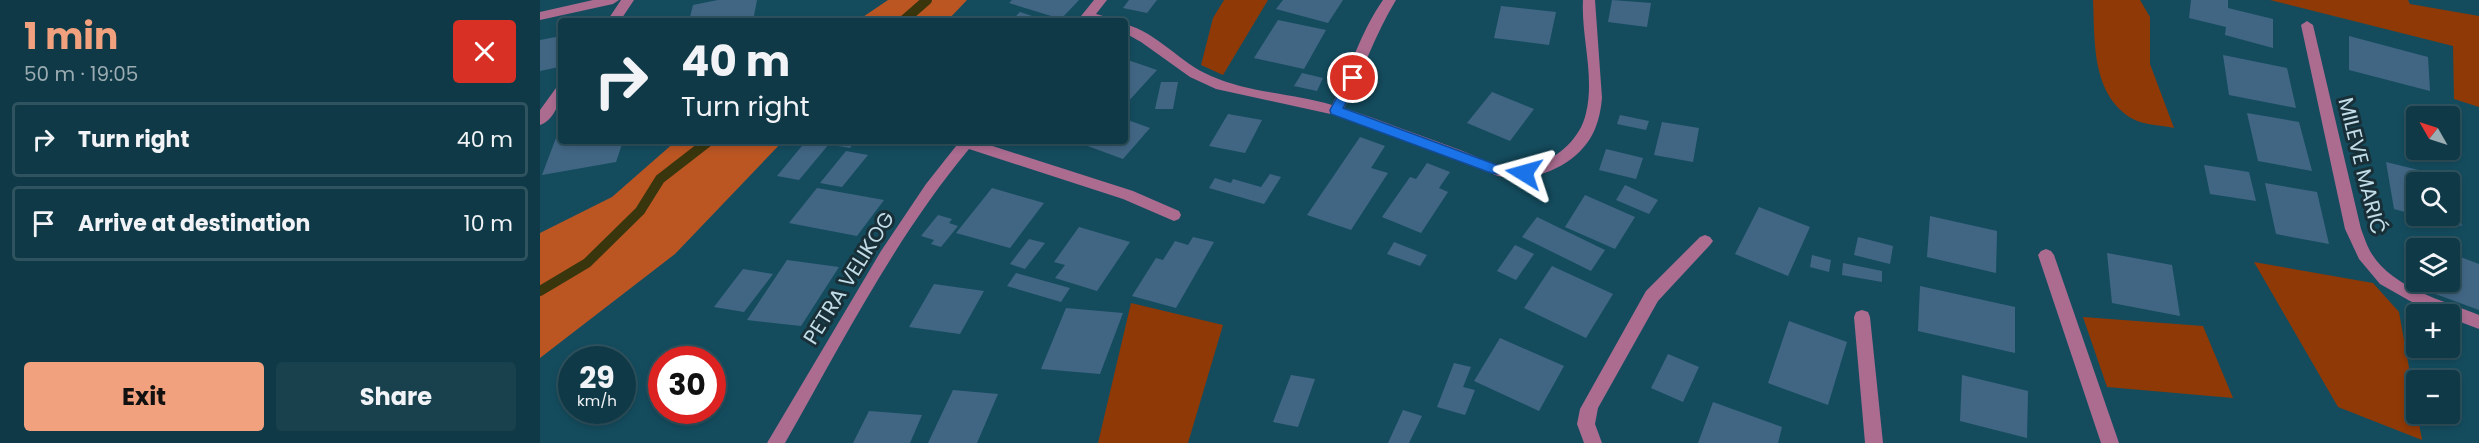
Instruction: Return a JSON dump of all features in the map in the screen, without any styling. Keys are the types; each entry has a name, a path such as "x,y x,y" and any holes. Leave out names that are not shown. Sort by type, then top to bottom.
{"street":[{"path":"540,16 613,0"},
{"path":"615,18 628,0"},
{"path":"1086,18 1101,0"},
{"path":"1336,110 1353,78 1378,17 1390,0"},
{"path":"1128,30 1205,80 1236,90 1336,110 1496,170 1524,173 1545,167 1568,152 1587,132 1597,87 1588,16 1589,0"},
{"name":"MILEVE MARIĆ","path":"2307,25 2353,229 2364,255 2386,280 2413,295 2479,322"},
{"path":"540,120 558,95"},
{"name":"PETRA VELIKOG","path":"776,443 831,345 900,234 966,144"},
{"path":"973,144 1128,195 1174,215"},
{"path":"1593,443 1586,432 1585,417 1591,404 1652,296 1705,241"},
{"path":"2046,255 2110,443"},
{"path":"1862,317 1874,443"}],"shaded area":[{"path":"888,0 967,0 950,18 861,18"},
{"path":"1224,0 1268,0 1223,75 1201,65 1213,18"},
{"path":"2093,0 2140,0 2150,17 2150,64 2174,128 2137,121 2119,109 2109,96 2102,82 2095,49"},
{"path":"2270,0 2408,0 2410,4 2479,16 2479,107 2454,99 2453,46"},
{"path":"673,144 780,144 675,254 540,358 540,233 612,197"},
{"path":"2254,262 2373,283 2399,312 2409,370 2406,370 2406,424 2419,424 2422,440 2338,407"},
{"path":"1131,303 1223,325 1188,443 1098,443"},
{"path":"2083,317 2203,326 2233,398 2107,387"}],"building":[{"path":"718,0 757,0 754,18 690,18 693,5"},
{"path":"1012,0 1079,0 1062,18 1009,3"},
{"path":"1129,0 1157,0 1147,13 1123,8"},
{"path":"1283,0 1343,0 1328,23 1276,9"},
{"path":"1612,0 1651,3 1647,27 1608,22"},
{"path":"2191,0 2228,0 2228,8 2273,19 2273,48 2225,35 2226,27 2189,18"},
{"path":"1501,6 1556,12 1549,45 1494,38"},
{"path":"1020,12 1038,18 1014,18"},
{"path":"1278,20 1326,30 1304,69 1254,58"},
{"path":"2349,36 2428,57 2430,91 2349,70"},
{"path":"558,37 558,67 540,71 540,40"},
{"path":"2223,55 2287,68 2296,108 2229,95"},
{"path":"1128,60 1157,70 1128,102"},
{"path":"1302,73 1323,78 1317,91 1294,86"},
{"path":"1161,82 1178,82 1173,109 1155,109"},
{"path":"1492,92 1534,109 1510,141 1467,123"},
{"path":"2247,113 2299,122 2312,171 2258,161"},
{"path":"1228,114 1262,120 1245,153 1209,146"},
{"path":"1620,115 1649,121 1646,130 1617,124"},
{"path":"1128,120 1150,128 1123,159 1085,145 1128,144"},
{"path":"1662,122 1699,128 1693,162 1654,155"},
{"path":"558,133 558,144 622,144 616,162 542,175"},
{"path":"1360,137 1385,146 1371,168 1388,173 1351,230 1307,215"},
{"path":"804,144 829,144 799,180 777,176"},
{"path":"833,144 853,144 850,148"},
{"path":"1606,149 1643,158 1636,179 1599,170"},
{"path":"846,151 868,155 842,187 820,183"},
{"path":"2386,162 2427,172 2406,172 2406,212 2394,209"},
{"path":"1427,163 1450,172 1439,188 1448,192 1421,233 1382,217 1410,177 1416,179"},
{"path":"2204,165 2249,172 2256,201 2210,194"},
{"path":"1270,174 1281,177 1264,204 1209,188 1215,178 1231,183 1233,179 1261,187"},
{"path":"2265,183 2317,192 2329,244 2276,234"},
{"path":"1625,185 1658,200 1649,214 1616,200"},
{"path":"817,188 884,200 857,236 789,223"},
{"path":"992,188 1044,203 1010,248 956,233"},
{"path":"1585,195 1635,217 1615,249 1565,227"},
{"path":"1759,207 1810,227 1788,276 1735,254"},
{"path":"938,215 952,219 949,223 958,226 941,247 931,244 934,240 921,236"},
{"path":"1930,216 1997,231 1996,273 1927,257"},
{"path":"1537,217 1605,250 1591,271 1522,237"},
{"path":"1079,227 1130,242 1097,291 1055,278 1065,265 1054,262"},
{"path":"1193,237 1214,242 1176,308 1132,296 1156,258 1163,260 1175,241 1188,245"},
{"path":"1858,237 1893,246 1890,264 1854,255"},
{"path":"1029,239 1045,243 1025,269 1010,264"},
{"path":"1394,242 1427,255 1420,266 1387,254"},
{"path":"1515,245 1534,254 1516,280 1497,271"},
{"path":"2107,253 2172,265 2180,316 2112,303"},
{"path":"1812,255 1831,260 1829,272 1810,267"},
{"path":"2460,257 2479,264 2479,310 2430,292 2460,292"},
{"path":"787,260 839,267 801,326 747,320"},
{"path":"1843,263 1882,271 1882,282 1842,275"},
{"path":"1552,266 1613,294 1586,338 1524,308"},
{"path":"743,269 773,274 744,312 714,307"},
{"path":"1016,273 1070,288 1061,302 1007,286"},
{"path":"934,284 984,291 960,334 909,327"},
{"path":"1920,286 2015,307 2015,353 1918,331"},
{"path":"1066,308 1123,313 1100,374 1041,369"},
{"path":"1789,321 1847,342 1828,405 1768,383"},
{"path":"1500,338 1564,366 1539,411 1474,381"},
{"path":"1668,354 1699,367 1683,402 1651,388"},
{"path":"1454,363 1471,367 1463,387 1475,390 1465,415 1437,407"},
{"path":"1291,375 1315,379 1298,427 1273,422"},
{"path":"1962,375 2028,391 2027,438 1960,421"},
{"path":"953,390 998,394 977,443 928,443"},
{"path":"1713,402 1782,427 1778,443 1698,443"},
{"path":"1403,410 1422,416 1409,443 1388,443"},
{"path":"869,411 922,415 910,443 853,443"}],"waterway":[{"path":"906,18 927,0"},
{"path":"540,291 587,263 640,211 660,179 705,144"}],"route":[{"path":"1353,78 1336,110 1496,170 1524,173"}]}
